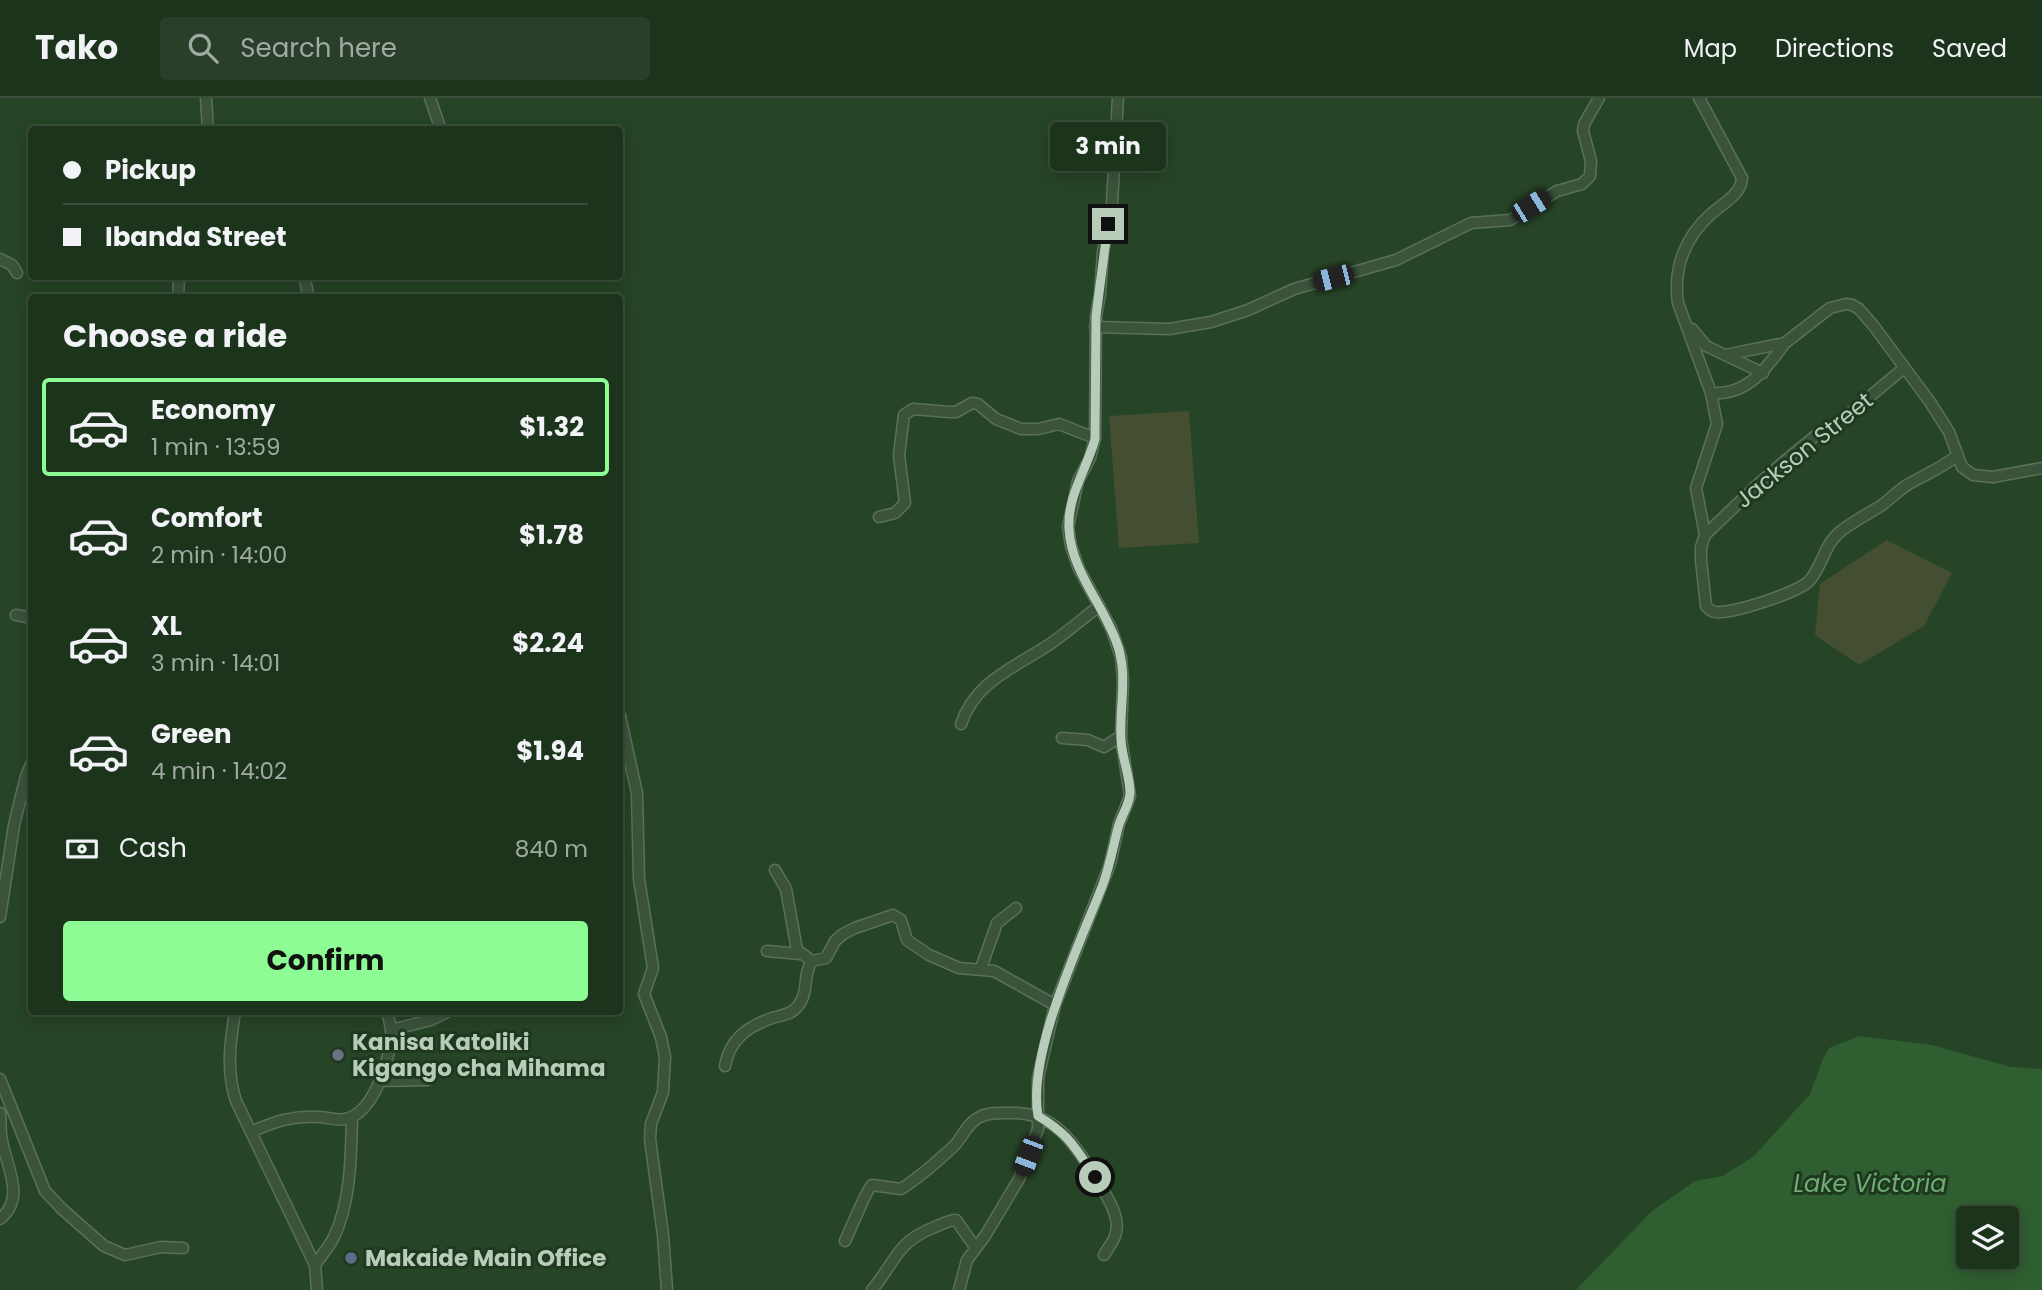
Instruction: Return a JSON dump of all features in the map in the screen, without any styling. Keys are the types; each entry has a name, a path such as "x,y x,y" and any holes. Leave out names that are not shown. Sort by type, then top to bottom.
{"street":[{"path":"206,98 208,126"},
{"path":"430,98 440,126"},
{"path":"959,1290 967,1260 1020,1179 1038,1129 1038,1077 1055,1005 1107,874 1119,824 1130,796 1121,736 1121,657 1114,636 1075,558 1068,527 1078,481 1090,458 1095,439 1095,327 1103,252 1112,203 1118,98"},
{"path":"1095,327 1169,328 1212,322 1248,310 1294,289 1396,260 1471,223 1510,220 1557,191 1582,184 1590,176 1591,161 1583,131 1584,124 1599,98"},
{"path":"1699,98 1742,178 1738,192 1699,226 1685,248 1676,287 1678,303 1712,394 1716,431 1696,488 1705,535 1701,560 1706,607 1712,612 1744,608 1804,587 1818,569 1825,550 1839,532 1905,486 1958,455"},
{"path":"0,259 12,265 18,273"},
{"path":"1712,394 1734,392 1763,373 1785,343 1830,308 1852,305 1873,325 1949,432 1962,467 1973,475 1982,477 2042,468"},
{"path":"1687,324 1706,346 1763,373"},
{"path":"1726,355 1785,343"},
{"name":"Jackson Street","path":"1705,535 1820,432 1837,424 1904,368"},
{"path":"879,517 895,513 905,503 899,454 904,415 912,409 956,412 972,403 978,404 996,419 1021,429 1059,425 1095,439"},
{"path":"961,724 970,703 991,680 1051,644 1099,606"},
{"path":"16,615 28,617"},
{"path":"623,730 637,793 639,879 653,968 645,994 661,1037 665,1057 663,1092 649,1132 663,1235 667,1290"},
{"path":"1062,737 1088,740 1104,747 1121,736"},
{"path":"0,917 14,825 28,771"},
{"path":"775,870 786,888 795,943 800,954"},
{"path":"981,968 997,923 1016,908"},
{"path":"767,951 800,954 812,961 826,958 835,941 848,931 895,915 901,920 907,940 929,956 959,968 990,969 1055,1005"},
{"path":"985,956 1000,974"},
{"path":"725,1066 727,1053 736,1039 765,1021 789,1013 797,1007 807,988 807,971 812,961"},
{"path":"235,1015 229,1075 236,1101 315,1265 317,1290"},
{"path":"251,1132 284,1118 352,1117 370,1100 380,1081 391,1030 388,1015"},
{"path":"391,1030 441,1015"},
{"path":"0,1079 45,1191 62,1209 104,1247 125,1255 161,1247 183,1248"},
{"path":"380,1081 427,1080"},
{"path":"0,1113 2,1141 14,1184 8,1213 0,1219"},
{"path":"845,1241 859,1213 867,1188 872,1185 901,1189 910,1184 954,1146 980,1116 1026,1113 1038,1116 1060,1130 1078,1149 1108,1196 1113,1207 1116,1235 1104,1255"},
{"path":"315,1265 334,1237 340,1219 350,1160 352,1117"},
{"path":"872,1290 904,1243 927,1230 956,1220 975,1247"}],"shaded area":[{"path":"1189,411 1199,543 1119,548 1109,416"},
{"path":"1887,540 1952,573 1924,626 1859,665 1815,635 1820,584"}],"water":[{"name":"Lake Victoria","path":"1859,1036 1932,1045 2011,1067 2042,1069 2042,1290 1576,1290 1652,1211 1695,1181 1723,1176 1754,1156 1810,1094 1829,1048"}],"place":[{"name":"Kanisa Katoliki Kigango cha Mihama","path":"338,1055"},
{"name":"Makaide Main Office","path":"351,1258"}],"route":[{"path":"1095,1177 1069,1139 1038,1116 1037,1097 1038,1077 1055,1005 1110,864 1119,824 1130,796 1122,755 1121,657 1111,628 1079,569 1071,547 1068,527 1078,481 1090,458 1095,439 1096,316 1108,224"}]}
